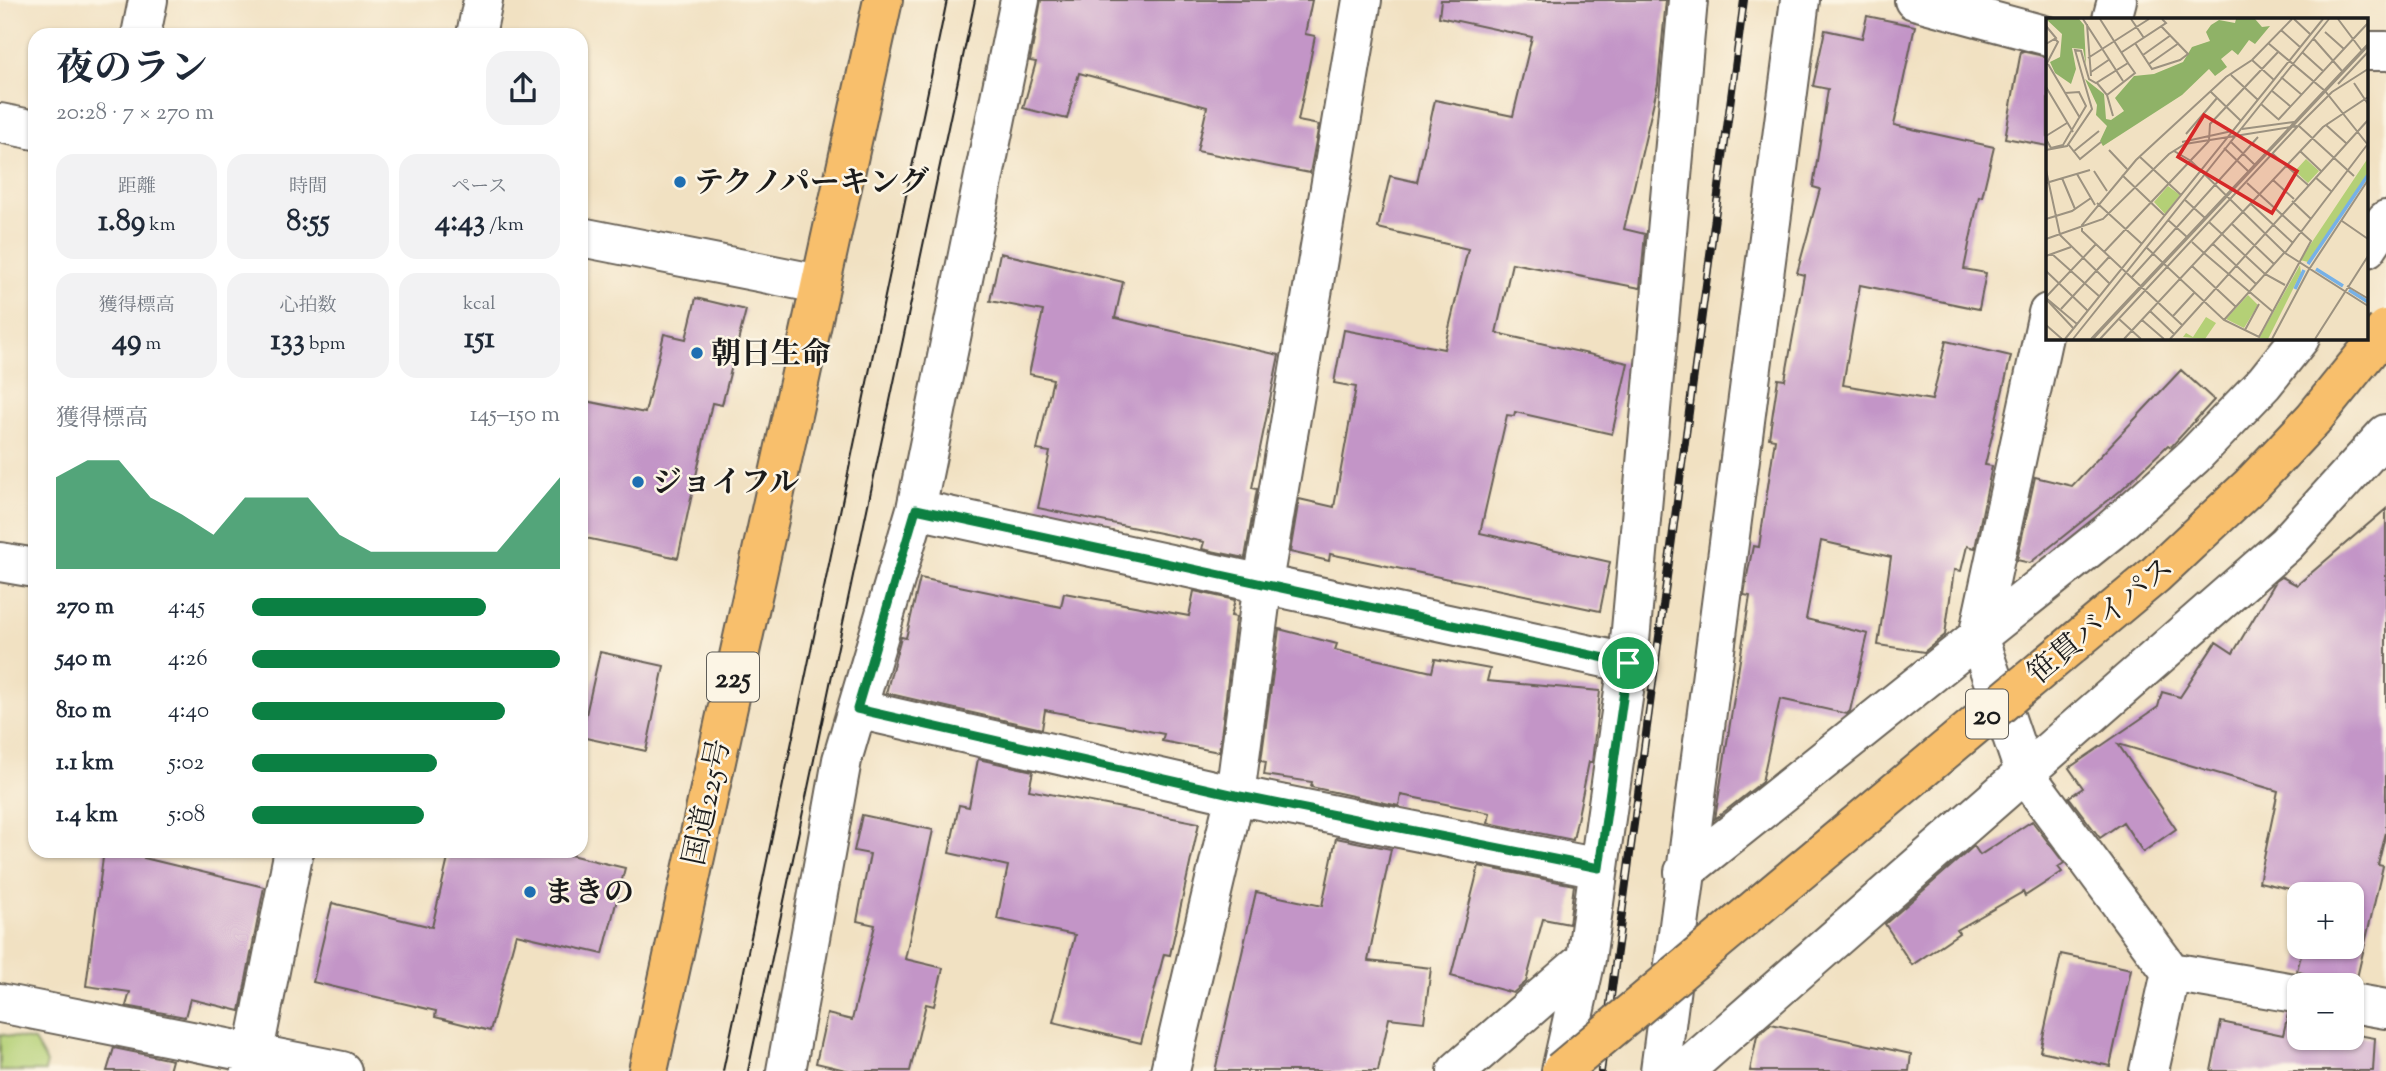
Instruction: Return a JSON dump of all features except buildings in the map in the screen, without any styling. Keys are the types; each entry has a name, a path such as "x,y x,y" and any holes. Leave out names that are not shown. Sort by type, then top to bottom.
{"main road":[{"name":"国道225号","path":"648,1071 883,0"},
{"name":"笹貫バイパス","path":"1561,1071 2155,575 2287,447 2386,329"}],"street":[{"path":"142,28 148,0"},
{"path":"477,28 483,0"},
{"path":"786,1071 842,760 916,509 1020,0"},
{"path":"1170,1071 1235,795 1263,582 1362,0"},
{"path":"1561,1071 1586,959 1628,663 1688,0"},
{"path":"1660,1071 1800,0"},
{"path":"1914,0 2046,35"},
{"path":"2112,18 2116,0"},
{"path":"2368,51 2386,51"},
{"path":"0,123 28,129"},
{"path":"2368,247 2386,220"},
{"path":"588,238 819,284"},
{"path":"2046,322 1978,637 2025,774 2171,972 2287,992"},
{"path":"1684,872 2109,532 2194,456 2263,383 2298,340"},
{"path":"1684,1071 2286,544 2386,434"},
{"path":"916,509 1628,663"},
{"path":"0,562 28,567"},
{"path":"857,709 1235,795 1599,868"},
{"path":"252,1063 292,858"},
{"path":"1457,1071 1586,959"},
{"path":"2149,1071 2171,972"},
{"path":"0,1003 252,1063 342,1071"},
{"path":"2364,1005 2386,1009"}],"green space":[{"path":"0,1034 34,1041 47,1063 45,1071 0,1071"}],"tram line":[{"path":"723,1071 947,0"},
{"path":"748,1071 975,0"}],"railway":[{"path":"1601,1071 1744,0"}],"place":[{"name":"テクノパーキング","path":"680,182"},
{"name":"朝日生命","path":"697,353"},
{"name":"ジョイフル","path":"638,482"},
{"name":"まきの","path":"530,892"}],"route":[{"path":"916,509 1628,663 1599,868 1235,795 857,709 916,509"}]}
